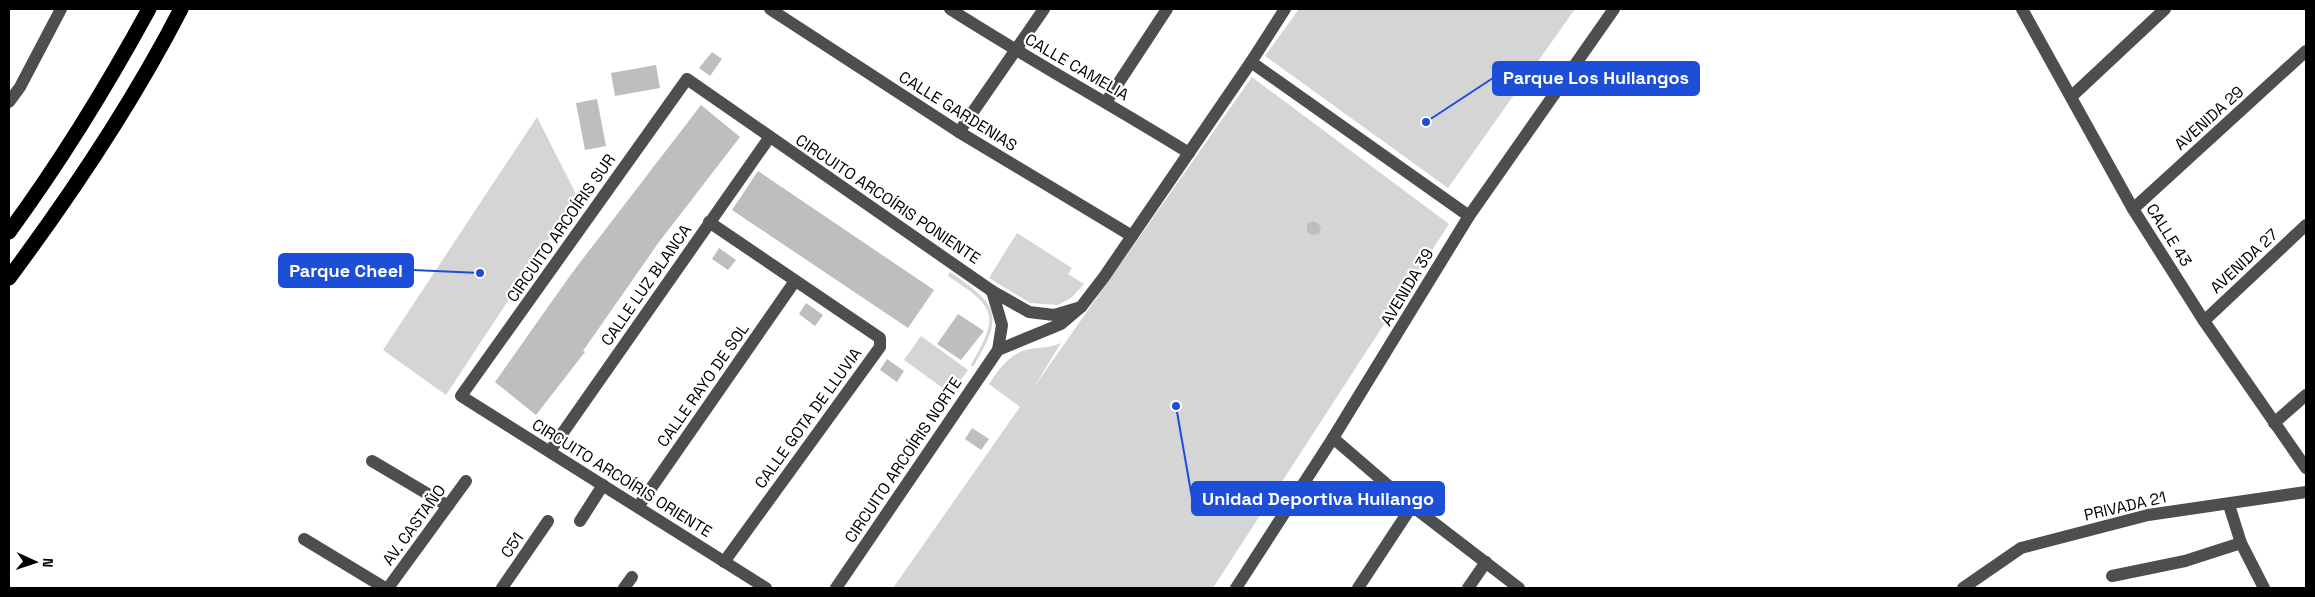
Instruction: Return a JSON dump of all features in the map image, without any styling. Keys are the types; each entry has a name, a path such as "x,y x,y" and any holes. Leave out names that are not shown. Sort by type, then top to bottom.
{"highway":[{"path":"9,232 57,164 98,100 150,9"},
{"path":"9,278 57,212 114,127 181,9"}],"street":[{"path":"9,102 20,87 61,9"},
{"name":"CALLE GARDENIAS","path":"770,9 959,132 1132,236"},
{"name":"CALLE CAMELIA","path":"950,9 1016,51 1106,102 1189,153"},
{"path":"959,132 1044,9"},
{"path":"1106,102 1166,9"},
{"name":"AVENIDA 39","path":"1236,588 1333,438 1469,216 1614,9"},
{"name":"CALLE 43","path":"2022,9 2133,209 2204,321 2306,468"},
{"path":"2072,96 2165,9"},
{"path":"998,350 1061,324 1081,307 1104,277 1251,62 1282,10"},
{"name":"AVENIDA 29","path":"2133,209 2306,51"},
{"path":"1251,62 1469,216"},
{"name":"CIRCUITO ARCOÍRIS PONIENTE","path":"687,79 769,138 992,291 1028,312 1054,315 1081,307"},
{"name":"CIRCUITO ARCOÍRIS SUR","path":"462,396 687,79"},
{"name":"CALLE LUZ BLANCA","path":"550,451 769,138"},
{"name":"CALLE GOTA DE LLUVIA","path":"709,222 880,338 880,347 724,562"},
{"name":"AVENIDA 27","path":"2204,321 2306,226"},
{"name":"CALLE RAYO DE SOL","path":"638,507 796,281"},
{"name":"CIRCUITO ARCOÍRIS NORTE","path":"836,588 998,350 1002,325 992,291"},
{"path":"2274,423 2306,395"},
{"name":"CIRCUITO ARCOÍRIS ORIENTE","path":"462,396 766,588"},
{"path":"1333,438 1412,506 1520,588"},
{"path":"372,461 448,506"},
{"name":"AV. CASTAÑO","path":"386,588 466,481"},
{"path":"580,521 603,485"},
{"name":"PRIVADA 21","path":"1963,588 2021,548 2148,515 2229,505 2306,492"},
{"path":"2229,505 2241,543 2264,588"},
{"path":"1358,588 1412,506"},
{"name":"C51","path":"502,588 548,521"},
{"path":"304,539 386,588"},
{"path":"2112,576 2185,560 2241,543"},
{"path":"1468,588 1486,562"},
{"path":"624,588 632,577"}],"shaded area":[{"path":"1299,9 1575,9 1448,188 1265,56"},
{"path":"1252,77 1449,224 1213,588 893,588 1020,407 989,384 993,378 1011,357 1030,349 1050,347 1061,343 1034,387"},
{"path":"537,117 577,196 446,395 383,350"},
{"path":"1017,233 1072,268 1068,274 1084,284 1071,298 1058,305 1030,303 989,278"},
{"path":"950,272 978,293 987,303 991,312 990,335 973,367 971,365 987,334 988,313 984,304 976,296 948,276"},
{"path":"921,336 968,370 951,394 904,360"}],"building":[{"path":"712,52 722,59 710,76 699,68"},
{"path":"656,65 660,88 615,96 611,73"},
{"path":"597,99 606,146 585,150 576,103"},
{"path":"701,105 740,137 659,242 583,351 585,352 536,415 495,382 572,273"},
{"path":"758,171 934,290 908,328 732,210"},
{"path":"1313,221 1318,223 1321,228 1319,234 1312,235 1307,232 1307,224"},
{"path":"719,248 736,260 728,270 712,259"},
{"path":"806,303 823,315 815,326 799,314"},
{"path":"958,314 984,331 961,360 937,344"},
{"path":"887,359 904,371 897,382 880,370"},
{"path":"972,428 989,439 981,450 965,439"}],"place":[{"name":"Parque Los Huilangos","path":"1426,122"},
{"name":"Parque Cheel","path":"480,273"},
{"name":"Unidad Deportiva Huilango","path":"1176,406"}]}
